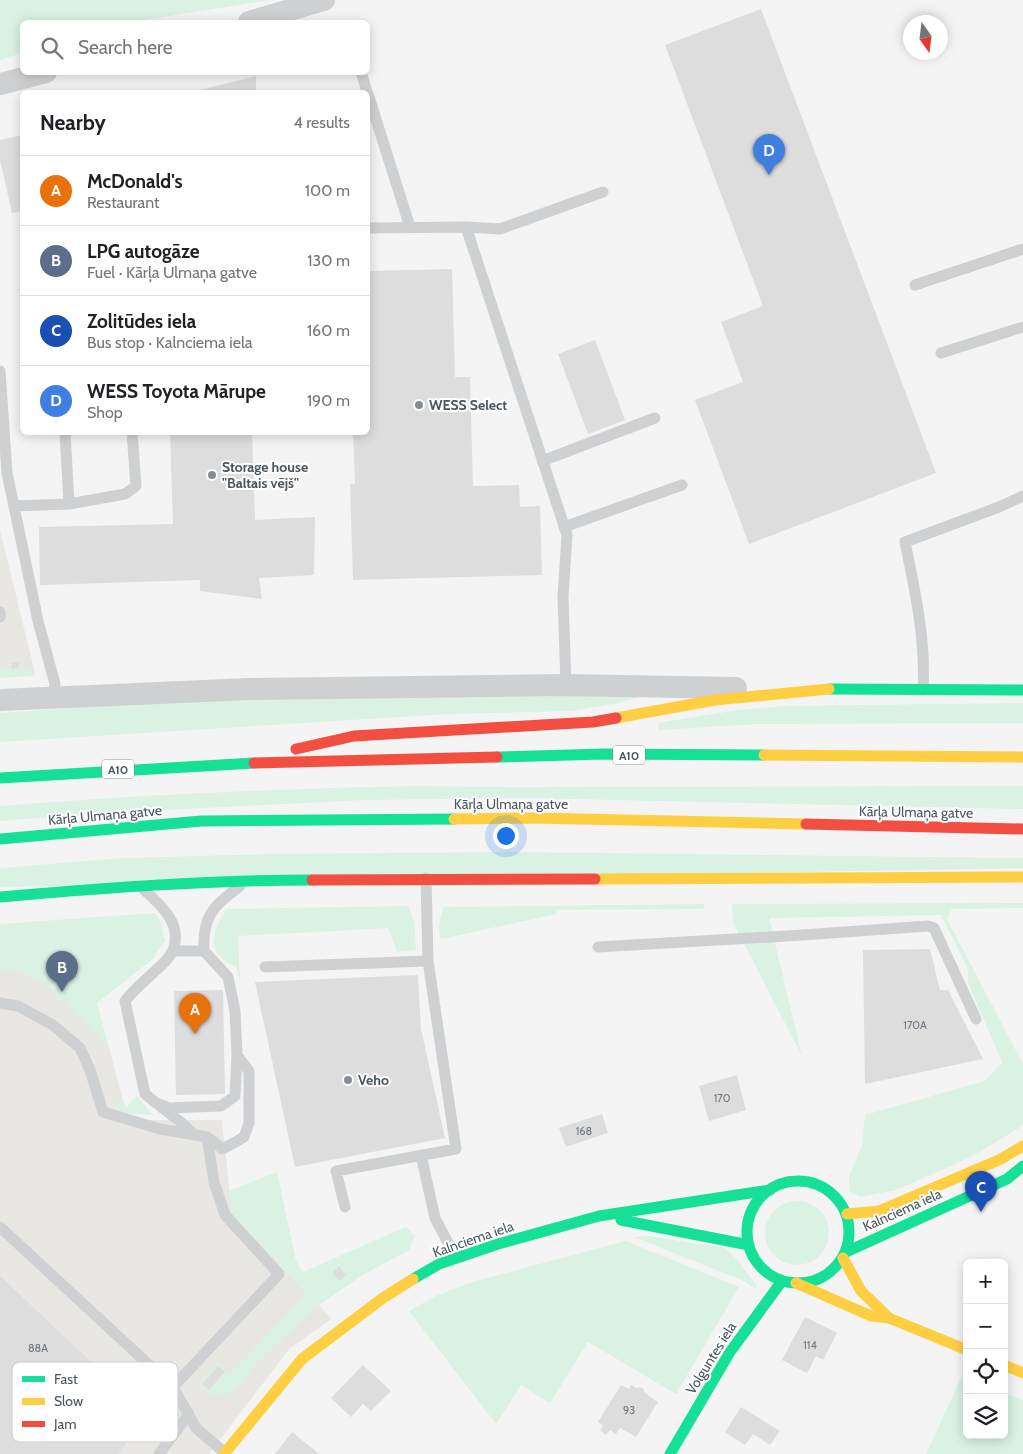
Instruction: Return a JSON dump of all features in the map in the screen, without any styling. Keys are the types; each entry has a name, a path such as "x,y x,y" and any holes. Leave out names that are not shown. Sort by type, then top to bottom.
{"main road":[{"path":"236,763 354,736 592,722 715,700 817,689 1023,690"},
{"name":"A10","path":"0,778 236,763 604,754 1023,757"},
{"name":"Kārļa Ulmaņa gatve","path":"0,839 201,822 504,818 1023,829"},
{"path":"0,897 138,885 247,880 1023,877"},
{"name":"Kalnciema iela","path":"847,1214 880,1211 1001,1159 1023,1146"},
{"name":"Kalnciema iela","path":"844,1255 1007,1179 1023,1166"},
{"path":"796,1284 823,1277 844,1255 850,1233 847,1214 837,1200 826,1190 814,1184 786,1182 770,1190 755,1205 748,1224 749,1245 756,1261 769,1274 782,1281 796,1284 871,1316 889,1318 965,1349"},
{"name":"Kalnciema iela","path":"225,1453 302,1359 383,1298 439,1264 498,1244 600,1216 770,1190"},
{"path":"600,1216 749,1245"},
{"path":"844,1255 861,1291 889,1318"},
{"name":"Volguntes iela","path":"670,1454 730,1352 782,1281"},
{"path":"1008,1367 1023,1373"}],"street":[{"path":"256,20 324,0"},
{"path":"0,84 34,75"},
{"path":"0,700 249,689 566,685 817,689"}],"lane":[{"path":"357,75 357,90"},
{"path":"362,75 366,90"},
{"path":"370,102 410,227"},
{"path":"370,228 466,227 500,229 603,192"},
{"path":"466,227 567,535 563,597 566,685"},
{"path":"915,285 1023,249"},
{"path":"941,353 1023,327"},
{"path":"0,371 7,473 38,621 55,684 53,697"},
{"path":"542,461 655,418"},
{"path":"65,435 69,504"},
{"path":"14,506 69,504 125,494 136,486 132,435"},
{"path":"564,526 682,485"},
{"path":"923,690 924,670 917,599 905,542 999,507 1023,496"},
{"path":"0,612 0,618"},
{"path":"345,1206 336,1171 456,1148 428,961 426,878"},
{"path":"156,1104 169,1108 221,1106 235,1096 237,1055 235,1010 228,977 204,950 203,933 206,922 218,903 247,880"},
{"path":"138,885 162,906 173,923 176,934 173,951 155,971 136,987 126,1000 145,1094 182,1122 194,1135"},
{"path":"598,947 928,926 934,928 976,1019"},
{"path":"173,951 204,950"},
{"path":"264,967 428,961"},
{"path":"0,1003 18,1006 53,1025 80,1048 90,1070 103,1112 160,1129 207,1137 222,1149 244,1137 249,1123 249,1071 237,1055"},
{"path":"178,1382 279,1274 225,1215 214,1182 207,1137"},
{"path":"421,1155 435,1218 456,1258"},
{"path":"0,1227 146,1362"},
{"path":"178,1395 196,1428 225,1453"},
{"path":"178,1429 189,1414"},
{"path":"159,1454 168,1442"}],"shaded area":[{"path":"0,531 11,575 35,673 0,674"},
{"path":"17,948 109,1047 128,1120 222,1120 232,1213 332,1319 290,1348 209,1454 0,1454 0,949"}],"green space":[{"path":"0,0 270,0 144,20 20,20 20,54 0,60"},
{"path":"0,668 34,670 35,676 0,678"},
{"path":"644,696 614,704 571,711 447,714 0,742 0,713 154,702 245,698"},
{"path":"1023,703 1023,723 757,724 659,730 658,723 732,711 783,706"},
{"path":"413,786 1023,786 1023,809 526,798 363,800 83,814 0,821 0,806 206,793"},
{"path":"511,852 1023,858 1023,868 0,887 0,868 123,858 277,854"},
{"path":"1023,903 1023,908 952,909 947,919 1023,1064 1023,1124 973,1156 896,1190 861,1197 850,1191 849,1177 862,1145 865,1115 985,1081 1002,1062 968,983 968,969 941,915 769,918 802,1056 733,922 732,904"},
{"path":"704,904 704,909 557,910 556,914 441,939 439,930 444,907"},
{"path":"408,906 414,921 416,950 397,952 388,928 238,936 240,980 236,967 219,956 215,949 214,942 217,926 227,909"},
{"path":"155,913 161,921 166,941 153,959 97,1003 109,1047 43,982 17,971 0,971 0,924"},
{"path":"137,1096 153,1115 119,1113 115,1111 114,1107 123,1100 126,1108"},
{"path":"277,1172 296,1261 303,1272 406,1227 415,1236 409,1250 361,1276 319,1305 258,1362 237,1389 225,1395 209,1394 199,1384 217,1362 230,1374 307,1292 232,1213 229,1191"},
{"path":"791,1201 803,1201 820,1210 827,1221 829,1233 827,1245 820,1256 803,1265 791,1265 779,1260 770,1251 765,1239 765,1227 770,1215 779,1206"},
{"path":"648,1236 725,1248 736,1258 757,1286 756,1289 744,1281 634,1237"},
{"path":"626,1241 739,1287 676,1394 588,1342 550,1403 521,1385 496,1424 409,1311 436,1296 472,1282"},
{"path":"962,1376 963,1439 1008,1439 1008,1394 1023,1400 1023,1454 926,1454"}],"building":[{"path":"761,9 936,473 749,544 695,400 743,382 721,322 763,306 665,45"},
{"path":"256,76 256,90 200,90"},
{"path":"20,135 20,211 12,213 0,160 0,140"},
{"name":"WESS Select","path":"452,269 455,377 470,377 473,486 519,485 520,507 540,506 542,575 353,580 350,484 355,484 353,435 370,435 370,271"},
{"path":"595,340 625,420 588,434 558,354"},
{"name":"Storage house \"Baltais vējš\"","path":"170,435 252,435 255,520 315,517 314,575 259,578 262,599 200,591 200,580 40,585 39,527 173,524"},
{"path":"11,662 19,662 19,668 12,669"},
{"path":"930,949 940,990 948,990 983,1059 865,1084 863,950"},
{"path":"418,975 421,1029 445,1138 295,1167 255,982"},
{"path":"223,990 225,1094 176,1095 174,991"},
{"path":"737,1075 746,1110 709,1121 699,1086"},
{"path":"602,1114 608,1133 566,1147 559,1128"},
{"path":"339,1266 346,1275 339,1281 333,1272"},
{"path":"0,1276 91,1362 12,1362 12,1442 127,1442 119,1454 0,1454"},
{"path":"805,1317 837,1333 823,1360 816,1356 807,1373 782,1360"},
{"path":"363,1365 391,1391 371,1411 363,1404 351,1417 331,1398"},
{"path":"218,1366 225,1372 209,1390 202,1384"},
{"path":"621,1385 629,1389 631,1385 644,1389 644,1392 658,1402 636,1437 620,1428 616,1434 610,1430 606,1435 600,1430 603,1426 598,1422"},
{"path":"741,1407 780,1431 770,1445 753,1434 745,1445 725,1432"},
{"path":"292,1432 318,1453 275,1454"}],"traffic: fast":[{"path":"829,689 1023,690"},
{"path":"497,757 604,754 764,755"},
{"path":"0,778 254,763"},
{"path":"0,839 201,821 454,819"},
{"path":"0,897 156,885 312,880"},
{"path":"846,1252 1007,1179 1023,1166"},
{"path":"798,1181 817,1185 834,1196 845,1213 849,1232 845,1251 834,1268 817,1279 798,1283 779,1279 762,1268 751,1251 747,1232 751,1213 762,1196 779,1185 798,1181"},
{"path":"413,1279 439,1264 498,1244 599,1216 770,1190"},
{"path":"621,1220 749,1245"},
{"path":"670,1454 730,1352 782,1281"}],"traffic: slow":[{"path":"616,718 715,700 829,689"},
{"path":"764,755 1023,757"},
{"path":"454,819 534,818 806,824"},
{"path":"595,879 1023,877"},
{"path":"847,1214 879,1211 1001,1159 1023,1146"},
{"path":"843,1258 861,1291 888,1317"},
{"path":"224,1454 302,1359 383,1298 413,1279"},
{"path":"796,1283 871,1316 889,1318 965,1349"},
{"path":"1008,1367 1023,1373"}],"traffic: jam":[{"path":"296,749 354,736 593,722 616,718"},
{"path":"254,763 497,757"},
{"path":"806,824 1023,829"},
{"path":"312,880 595,879"}],"place":[{"name":"WESS Toyota Mārupe","path":"769,175"},
{"name":"WESS Select","path":"419,405"},
{"name":"Storage house \"Baltais vējš\"","path":"212,475"},
{"name":"LPG autogāze","path":"62,992"},
{"name":"McDonald's","path":"195,1034"},
{"name":"Veho","path":"348,1080"},
{"name":"Zolitūdes iela","path":"981,1212"}]}
